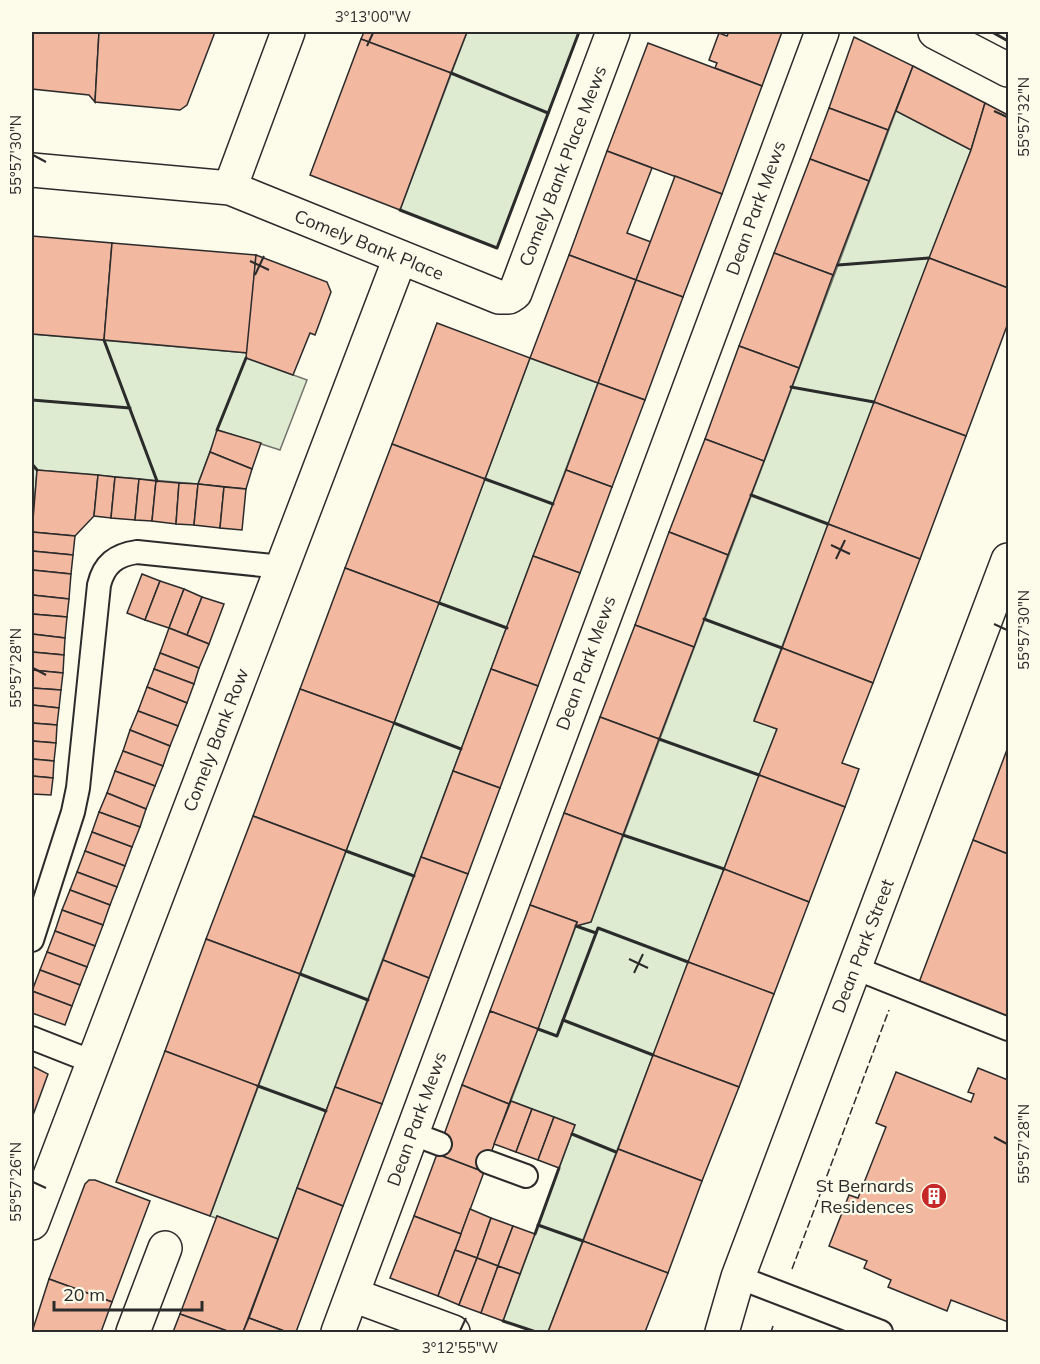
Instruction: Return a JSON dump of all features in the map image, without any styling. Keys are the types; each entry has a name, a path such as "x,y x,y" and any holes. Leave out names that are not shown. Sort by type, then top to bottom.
{"street":[{"path":"230,188 288,32"},
{"name":"Comely Bank Place Mews","path":"509,297 515,293 613,32"},
{"name":"Dean Park Mews","path":"339,1332 353,1295 426,1138 822,32"},
{"path":"935,32 1008,70"},
{"name":"Comely Bank Place","path":"32,170 230,188 400,258 500,297 509,297"},
{"name":"Comely Bank Row","path":"32,1223 400,258"},
{"name":"Dean Park Street","path":"722,1332 738,1277 1008,560"},
{"path":"133,1332 165,1248"},
{"path":"353,1295 453,1332"}],"lane":[{"path":"32,940 73,812 78,788 99,585 108,564 117,558 137,552 282,567"},
{"path":"855,968 1008,1029"},
{"path":"32,1038 93,1062"},
{"path":"488,1162 526,1176"},
{"path":"738,1277 881,1332"}],"green space":[{"path":"467,32 579,32 497,248 400,210"},
{"path":"896,111 971,150 754,720 777,729 548,1332 536,1332 503,1321 575,1125 511,1101 576,926 591,922"},
{"path":"32,334 248,353 247,358 307,380 280,450 218,430 198,484 37,470 32,535"},
{"path":"530,358 598,383 278,1239 217,1216 216,1218 210,1216"}],"building":[{"path":"32,32 99,32 95,102 89,95 32,89"},
{"path":"99,32 215,32 187,105 180,110 95,102"},
{"path":"364,32 467,32 451,73 361,39"},
{"path":"729,32 782,32 762,86 715,68 717,63 709,60 719,33 727,36"},
{"path":"854,37 913,66 888,130 829,108"},
{"path":"361,39 451,73 400,210 310,175"},
{"path":"648,43 762,86 722,194 607,151"},
{"path":"913,66 985,103 971,150 896,111"},
{"path":"985,103 1008,115 1008,288 929,258 971,150"},
{"path":"829,108 888,130 869,181 810,159"},
{"path":"607,151 652,168 627,233 651,242 636,280 569,255"},
{"path":"810,159 869,181 833,275 774,253"},
{"path":"675,176 722,194 683,297 636,280"},
{"path":"32,236 112,243 104,340 32,334"},
{"path":"112,243 256,255 248,353 104,340"},
{"path":"774,253 833,275 799,368 739,346"},
{"path":"256,255 327,282 331,292 315,335 310,333 293,375 246,358"},
{"path":"569,255 636,280 598,383 530,358"},
{"path":"929,258 1008,288 1008,323 966,436 874,402"},
{"path":"636,280 683,297 645,400 598,383"},
{"path":"437,323 530,358 485,479 392,444"},
{"path":"739,346 799,368 764,461 705,439"},
{"path":"598,383 645,400 612,487 566,470"},
{"path":"874,402 966,436 920,559 828,524"},
{"path":"217,430 261,443 252,469 210,452"},
{"path":"705,439 764,461 728,555 669,532"},
{"path":"392,444 485,479 439,603 345,568"},
{"path":"210,452 252,469 246,489 198,484"},
{"path":"37,470 98,475 94,516 75,536 32,532"},
{"path":"566,470 612,487 580,573 533,556"},
{"path":"98,475 115,477 111,518 94,516"},
{"path":"115,477 139,479 135,520 111,518"},
{"path":"139,479 156,481 152,521 135,520"},
{"path":"156,481 179,483 176,524 152,521"},
{"path":"179,483 198,484 194,525 176,524"},
{"path":"198,484 224,487 220,528 194,525"},
{"path":"224,487 246,489 242,530 220,528"},
{"path":"828,524 920,559 873,683 782,648"},
{"path":"32,532 75,536 73,555 32,551"},
{"path":"669,532 728,555 694,647 635,625"},
{"path":"32,551 73,555 71,574 32,570"},
{"path":"533,556 580,573 538,686 491,669"},
{"path":"345,568 439,603 394,723 300,689"},
{"path":"32,570 71,574 69,599 32,595"},
{"path":"142,574 160,581 145,620 127,613"},
{"path":"160,581 184,589 169,628 145,620"},
{"path":"184,589 202,597 187,635 169,628"},
{"path":"32,595 69,599 67,617 32,614"},
{"path":"202,597 224,604 209,644 187,635"},
{"path":"32,614 67,617 65,638 32,634"},
{"path":"635,625 694,647 659,739 600,717"},
{"path":"169,628 209,644 199,668 160,653"},
{"path":"32,634 65,638 64,655 32,652"},
{"path":"782,648 873,683 842,763 859,769 845,807 759,775 777,729 754,721"},
{"path":"32,652 64,655 63,673 32,670"},
{"path":"160,653 199,668 194,684 154,669"},
{"path":"154,669 194,684 187,703 147,687"},
{"path":"491,669 538,686 500,788 453,771"},
{"path":"32,670 63,673 61,690 32,688"},
{"path":"147,687 187,703 178,726 138,711"},
{"path":"32,688 61,690 59,708 32,705"},
{"path":"300,689 394,723 346,851 253,816"},
{"path":"32,705 59,708 57,725 32,723"},
{"path":"138,711 178,726 170,746 130,730"},
{"path":"600,717 659,739 623,835 564,813"},
{"path":"32,723 57,725 56,743 32,741"},
{"path":"130,730 170,746 163,766 123,751"},
{"path":"32,741 56,743 54,761 32,759"},
{"path":"1008,747 1008,854 973,840"},
{"path":"123,751 163,766 155,786 115,771"},
{"path":"32,759 54,761 53,778 32,776"},
{"path":"115,771 155,786 146,809 107,793"},
{"path":"453,771 500,788 468,874 421,857"},
{"path":"759,775 845,807 809,902 724,869"},
{"path":"32,776 53,778 51,795 32,794"},
{"path":"107,793 146,809 140,827 99,812"},
{"path":"99,812 140,827 132,847 92,832"},
{"path":"564,813 623,835 591,922 576,926 577,922 530,905"},
{"path":"253,816 346,851 300,974 206,939"},
{"path":"92,832 132,847 125,866 85,851"},
{"path":"973,840 1008,854 1007,1019 918,985"},
{"path":"85,851 125,866 117,887 77,872"},
{"path":"421,857 468,874 429,978 383,960"},
{"path":"724,869 809,902 774,994 688,962"},
{"path":"77,872 117,887 110,905 70,890"},
{"path":"70,890 110,905 103,925 62,910"},
{"path":"530,905 577,922 538,1029 490,1011"},
{"path":"62,910 103,925 95,946 55,931"},
{"path":"55,931 95,946 87,967 47,952"},
{"path":"206,939 300,974 258,1086 165,1051"},
{"path":"47,952 87,967 80,985 40,970"},
{"path":"383,960 429,978 382,1104 335,1087"},
{"path":"688,962 774,994 739,1087 653,1055"},
{"path":"40,970 80,985 72,1006 32,991"},
{"path":"32,991 72,1006 65,1025 32,1013"},
{"path":"490,1011 538,1029 509,1104 462,1085"},
{"path":"165,1051 258,1086 210,1216 116,1182"},
{"path":"653,1055 739,1087 702,1181 618,1149"},
{"path":"32,1066 48,1074 32,1118"},
{"name":"St Bernards Residences","path":"978,1068 1008,1080 1008,1322 951,1300 947,1311 888,1287 891,1280 864,1268 867,1261 829,1246 849,1195 858,1198 886,1127 876,1123 896,1072 971,1102 974,1094 968,1092"},
{"path":"462,1085 509,1104 484,1172 437,1154"},
{"path":"335,1087 382,1104 343,1206 297,1188"},
{"path":"511,1101 532,1109 516,1152 494,1144"},
{"path":"532,1109 554,1117 538,1160 516,1152"},
{"path":"554,1117 575,1125 559,1168 538,1160"},
{"path":"618,1149 702,1181 668,1273 583,1241"},
{"path":"437,1154 484,1172 461,1234 414,1216"},
{"path":"89,1180 95,1180 150,1201 112,1302 49,1279 85,1184"},
{"path":"297,1188 343,1206 296,1332 287,1332 249,1318"},
{"path":"470,1209 491,1218 477,1258 455,1250"},
{"path":"217,1216 278,1239 243,1332 230,1332 180,1314"},
{"path":"414,1216 461,1234 438,1296 390,1278"},
{"path":"491,1218 513,1226 498,1266 477,1258"},
{"path":"513,1226 535,1234 520,1274 498,1266"},
{"path":"583,1241 668,1273 645,1332 548,1332"},
{"path":"455,1250 477,1258 459,1305 438,1296"},
{"path":"477,1258 498,1266 481,1313 459,1305"},
{"path":"498,1266 520,1274 503,1321 481,1313"},
{"path":"49,1279 112,1302 101,1332 32,1332"},
{"path":"180,1314 230,1332 173,1332"},
{"path":"249,1318 287,1332 243,1332"}],"fence":[{"path":"792,1269 889,1010"},
{"path":"771,1332 773,1326"}],"wall":[{"path":"400,210 497,248 579,32"},
{"path":"992,32 1008,41"},
{"path":"451,73 548,113"},
{"path":"838,265 929,258"},
{"path":"104,340 157,481"},
{"path":"217,430 246,358"},
{"path":"791,387 874,402"},
{"path":"32,400 130,408"},
{"path":"32,464 37,470"},
{"path":"485,479 553,504"},
{"path":"751,495 828,524"},
{"path":"439,603 507,628"},
{"path":"704,619 782,648"},
{"path":"394,723 461,749"},
{"path":"659,739 759,775"},
{"path":"623,835 724,869"},
{"path":"346,851 414,876"},
{"path":"576,926 596,933"},
{"path":"538,1029 557,1036 598,928 688,962"},
{"path":"300,974 368,1000"},
{"path":"563,1020 653,1055"},
{"path":"258,1086 326,1111"},
{"path":"572,1134 616,1152"},
{"path":"535,1234 559,1168"},
{"path":"538,1225 583,1241"},
{"path":"503,1321 536,1332"}],"place":[{"name":"St Bernards Residences","path":"934,1196"}]}
